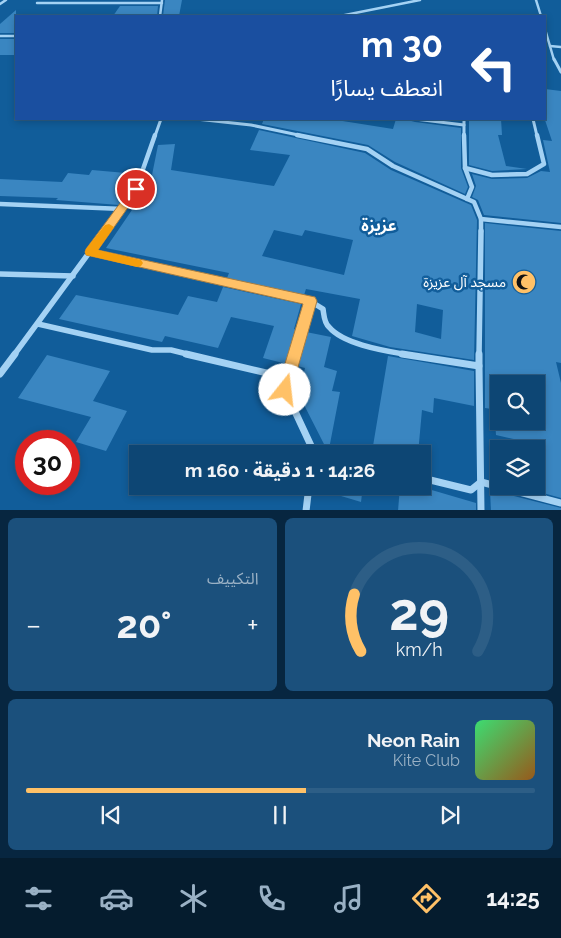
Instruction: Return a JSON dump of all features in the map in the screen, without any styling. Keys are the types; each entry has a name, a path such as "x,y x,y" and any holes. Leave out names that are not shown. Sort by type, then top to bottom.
{"street":[{"path":"0,4 6,0"},
{"path":"345,15 420,0"},
{"path":"536,0 541,15"},
{"path":"37,3 162,2 160,15"},
{"path":"546,32 552,54 561,72"},
{"path":"0,36 15,36"},
{"path":"550,46 561,47"},
{"path":"546,53 552,54"},
{"path":"0,374 136,189 161,120"},
{"path":"205,120 251,125 367,149 393,166 474,202 481,219 478,366 481,510"},
{"path":"423,120 464,125"},
{"path":"464,120 464,168 472,187 467,199"},
{"path":"464,168 492,175 527,174 544,164 533,120"},
{"path":"0,204 123,209"},
{"path":"481,219 561,227"},
{"path":"90,252 310,301 323,309 328,327 342,338 423,359 478,366"},
{"path":"0,274 73,276"},
{"path":"309,445 285,390 310,301"},
{"path":"38,324 152,350 171,350 288,378"},
{"path":"431,480 471,490 481,482"},
{"path":"481,482 561,503"},
{"path":"306,510 308,495"}],"building":[{"path":"165,0 182,0 179,15 163,15"},
{"path":"120,6 158,6 157,15 114,15"},
{"path":"16,10 15,33 0,33 0,24"},
{"path":"0,39 15,39 15,55 0,55"},
{"path":"546,89 561,91 561,223 484,215 478,200 472,197 476,186 472,174 492,179 527,178 541,171 550,172 543,140 552,141 545,120"},
{"path":"264,120 336,120 393,129 396,120 408,120 461,128 461,168 468,187 465,194 395,162 368,145 262,124"},
{"path":"469,120 501,120 502,135 498,135 506,166 527,169 492,171 469,165"},
{"path":"259,130 365,153 391,170 471,205 477,220 474,360 390,347 352,336 360,299 306,289 304,295 227,278 229,273 106,248 134,207 128,207 139,191 145,175 152,175 158,145 175,144 171,170 274,186 290,155 250,150","holes":["274,230 302,236 305,230 353,240 344,275 262,256","417,304 443,310 441,339 415,332"]},
{"path":"92,170 137,174 132,187 119,205 56,200 58,198 0,196 0,179 62,182 68,173 89,175"},
{"path":"485,223 561,231 561,363 556,362 561,383 561,498 545,494 545,440 518,440 496,435 496,430 545,430 545,375 490,375 490,409 485,408"},
{"path":"223,287 301,304 294,329 297,330 287,364 263,358 274,326 231,317 218,348 165,336 162,342 59,319 76,295 178,315 188,296 217,302"},
{"path":"306,332 331,337 324,367 337,371 332,391 340,392 330,445 324,445 299,395 305,368 297,366"},
{"path":"47,355 110,371 93,401 127,411 106,451 80,443 80,435 91,417 18,398"},
{"path":"388,356 474,371 474,406 434,398 433,413 422,410 419,445 373,445"},
{"path":"431,490 476,503 476,510 398,510 399,495 431,495"},
{"path":"338,495 362,495 361,502"},
{"path":"490,495 510,495 561,508 561,510 491,510"}],"slow traffic":[{"path":"109,227 90,252 137,263"}],"place":[{"name":"مسجد آل عزيزة","path":"524,282"}],"district":[{"name":"عزيزة","path":"379,225"}],"route":[{"path":"136,189 90,252 310,301 285,390"}]}
